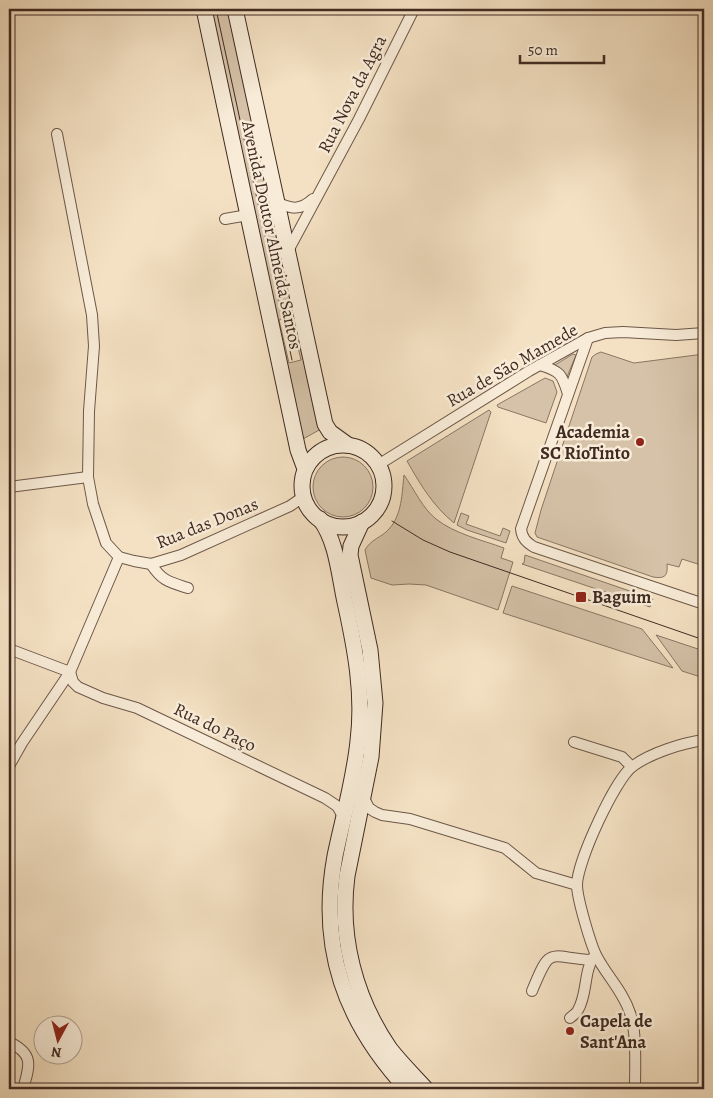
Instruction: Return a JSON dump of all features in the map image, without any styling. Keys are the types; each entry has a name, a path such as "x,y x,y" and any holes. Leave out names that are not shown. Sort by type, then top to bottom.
{"main road":[{"name":"Avenida Doutor Almeida Santos","path":"204,9 298,450 306,469"},
{"name":"Avenida Doutor Almeida Santos","path":"235,9 325,424 330,432 348,445"},
{"path":"348,445 365,452 378,465 383,478 384,491 380,504 362,522 350,526 337,526 325,523 310,510 303,497 302,488 306,469 313,458 323,450 335,446 348,445"},
{"path":"320,519 331,538 335,554 356,654 360,684 358,740 332,883 330,931 347,999 360,1026 375,1051 407,1089"},
{"path":"362,522 351,546 350,555 370,650 375,703 371,757 349,857 345,893 346,939 350,959 362,995 380,1034 391,1050 426,1089"}],"street":[{"name":"Rua Nova da Agra","path":"288,251 360,120 414,9"},
{"path":"9,766 22,743 70,672 120,557 106,543 93,504 88,477 89,411 94,346 92,315 57,134"},
{"name":"Rua Nova da Agra","path":"276,202 293,208 306,206 319,193"},
{"path":"225,219 248,215"},
{"name":"Rua de São Mamede","path":"378,465 588,338 623,332 676,335 704,333"},
{"path":"588,338 521,528 521,535 526,542 534,547 704,604"},
{"path":"540,366 554,369 562,376 568,394"},
{"path":"9,487 88,477"},
{"name":"Rua das Donas","path":"120,557 151,564 181,555 290,506 303,497"},
{"path":"151,564 158,575 165,581 188,588"},
{"path":"9,649 70,672"},
{"name":"Rua do Paço","path":"70,672 73,682 78,687 103,698 145,712 325,798 337,806 344,818"},
{"path":"635,1089 631,1016 623,996 594,957 577,885 584,855 613,793 632,767 664,751 689,742 704,740"},
{"path":"574,742 622,757 632,767"},
{"path":"363,796 369,808 382,815 410,819 505,848 536,873 577,885"},
{"path":"532,992 547,959 562,955 572,959 594,957"},
{"path":"570,1018 578,1011 594,957"},
{"path":"9,1042 22,1048 28,1058 28,1073 23,1089"}],"shaded area":[{"path":"211,9 228,9 314,409 321,429 303,439","holes":["291,317 301,360 289,363 279,320"]},
{"name":"Academia SC RioTinto","path":"601,352 634,363 704,354 704,566 682,559 679,567 667,564 665,576 660,578 653,577 537,537 535,533 592,357"},
{"path":"573,354 576,355 567,377 555,365"},
{"path":"545,378 553,381 557,392 546,423 498,407 497,405"},
{"path":"489,410 491,412 454,523 433,502 407,461"},
{"path":"343,457 360,462 368,470 373,487 368,504 360,512 343,517 326,512 318,504 313,487 318,470 326,462"},
{"path":"404,475 431,515 436,519 460,533 504,548 501,558 513,562 498,610 426,585 392,585 371,578 365,550 370,543 389,529 397,517 401,503"},
{"path":"461,513 469,516 466,524 500,536 503,528 510,531 506,543 457,525"},
{"path":"525,555 653,599 650,607 522,564 524,563"},
{"path":"512,586 642,629 673,668 503,613"},
{"path":"656,635 704,651 704,678 682,671"}],"tram line":[{"path":"216,9 292,360"},
{"path":"392,521 423,540 450,552 704,640"}],"place":[{"name":"Academia SC RioTinto","path":"640,442"},
{"name":"Baguim","path":"581,597"},
{"name":"Capela de Sant'Ana","path":"570,1031"}]}
